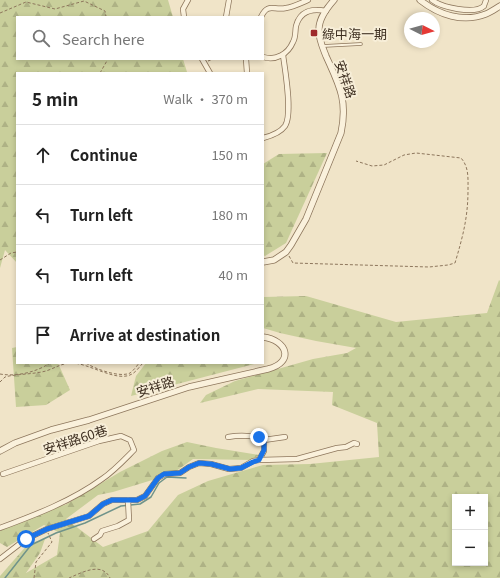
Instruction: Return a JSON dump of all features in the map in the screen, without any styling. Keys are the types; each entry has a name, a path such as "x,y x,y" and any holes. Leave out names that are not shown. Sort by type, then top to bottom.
{"street":[{"path":"184,16 183,9 188,0"},
{"path":"226,16 229,0"},
{"path":"262,16 265,10 270,8 285,9 308,0"},
{"name":"安祥路","path":"286,252 306,218 342,133 344,107 341,89 322,46 318,31 321,19 334,0"},
{"path":"420,0 435,11 460,18 470,18 486,14 500,6"},
{"path":"432,0 445,7 464,10 482,7 484,6 486,0"},
{"path":"264,57 269,59 283,55 294,41 296,26 301,15 317,9 326,11"},
{"path":"264,138 278,132 285,126 288,119 289,108 283,55"},
{"path":"203,60 209,72"},
{"path":"246,60 247,72"},
{"path":"264,262 274,260 286,252"},
{"name":"安祥路","path":"0,451 15,443 51,430 89,420 189,387 274,368 283,360 285,355 284,349 282,345 271,338 264,337"},
{"name":"安祥路60巷","path":"0,528 31,516 73,496 103,479 134,450 133,444 128,438 121,436 99,441 3,474"},
{"path":"228,437 259,437 264,440 285,438"},
{"path":"259,460 264,450 264,440"},
{"path":"0,559 26,539 47,529 89,516 103,504 112,500 137,500 145,496 158,478 164,474 180,473 199,463 211,464 230,469 241,468 259,460 297,459 357,444"},
{"path":"94,539 100,535 102,531 130,520 128,500"}],"lane":[{"path":"322,46 361,44"}],"path":[{"path":"0,13 26,2 55,9 84,1 105,11 106,16"},
{"path":"101,72 107,60"},
{"path":"286,252 293,263 429,267 448,265 455,262 463,237 468,210 468,174 466,162 461,158 416,153 404,155 384,165 372,166 356,161"},
{"path":"0,260 11,253 16,252"},
{"path":"0,374 8,375 41,369 48,364"},
{"path":"0,382 5,377 36,373 48,370 59,364"},
{"path":"82,364 99,371 125,376 133,374 142,364"},
{"path":"88,364 99,370 119,374 130,373 138,364"},
{"path":"34,578 36,562 52,542 47,529"},
{"path":"69,578 97,568 103,570 110,578"}],"green space":[{"path":"0,0 168,0 173,16 16,16 16,60 183,60 187,72 16,72 16,262 5,250 0,268"},
{"path":"327,153 286,243 265,256 264,163 279,154"},
{"path":"499,280 500,281 500,578 0,578 0,576 28,544 45,539 40,553 26,573 57,555 60,533 44,525 7,547 0,543 0,530 27,515 48,508 65,505 120,472 162,451 187,442 259,455 252,460 193,459 172,474 113,492 98,495 66,519 103,547 148,531 178,495 208,481 263,465 310,464 379,457 377,423 332,405 333,392 258,389 200,403 206,395 235,381 313,359 347,353 356,348 316,341 264,328 264,297 306,296 396,322 487,313"},
{"path":"16,347 16,364 58,364 70,390 46,405 16,407 12,348"},
{"path":"145,364 254,364 131,396 136,376"}],"waterway":[{"path":"5,578 31,545 56,533 85,523 121,506 140,504 151,497 159,483 167,477 186,478"}],"place":[{"name":"綠中海一期","path":"314,33"}],"route":[{"path":"26,539 60,524 89,516 103,504 112,500 137,500 145,496 158,478 164,474 180,473 199,463 211,464 230,469 241,468 259,460 264,450 264,440 259,437"}]}
